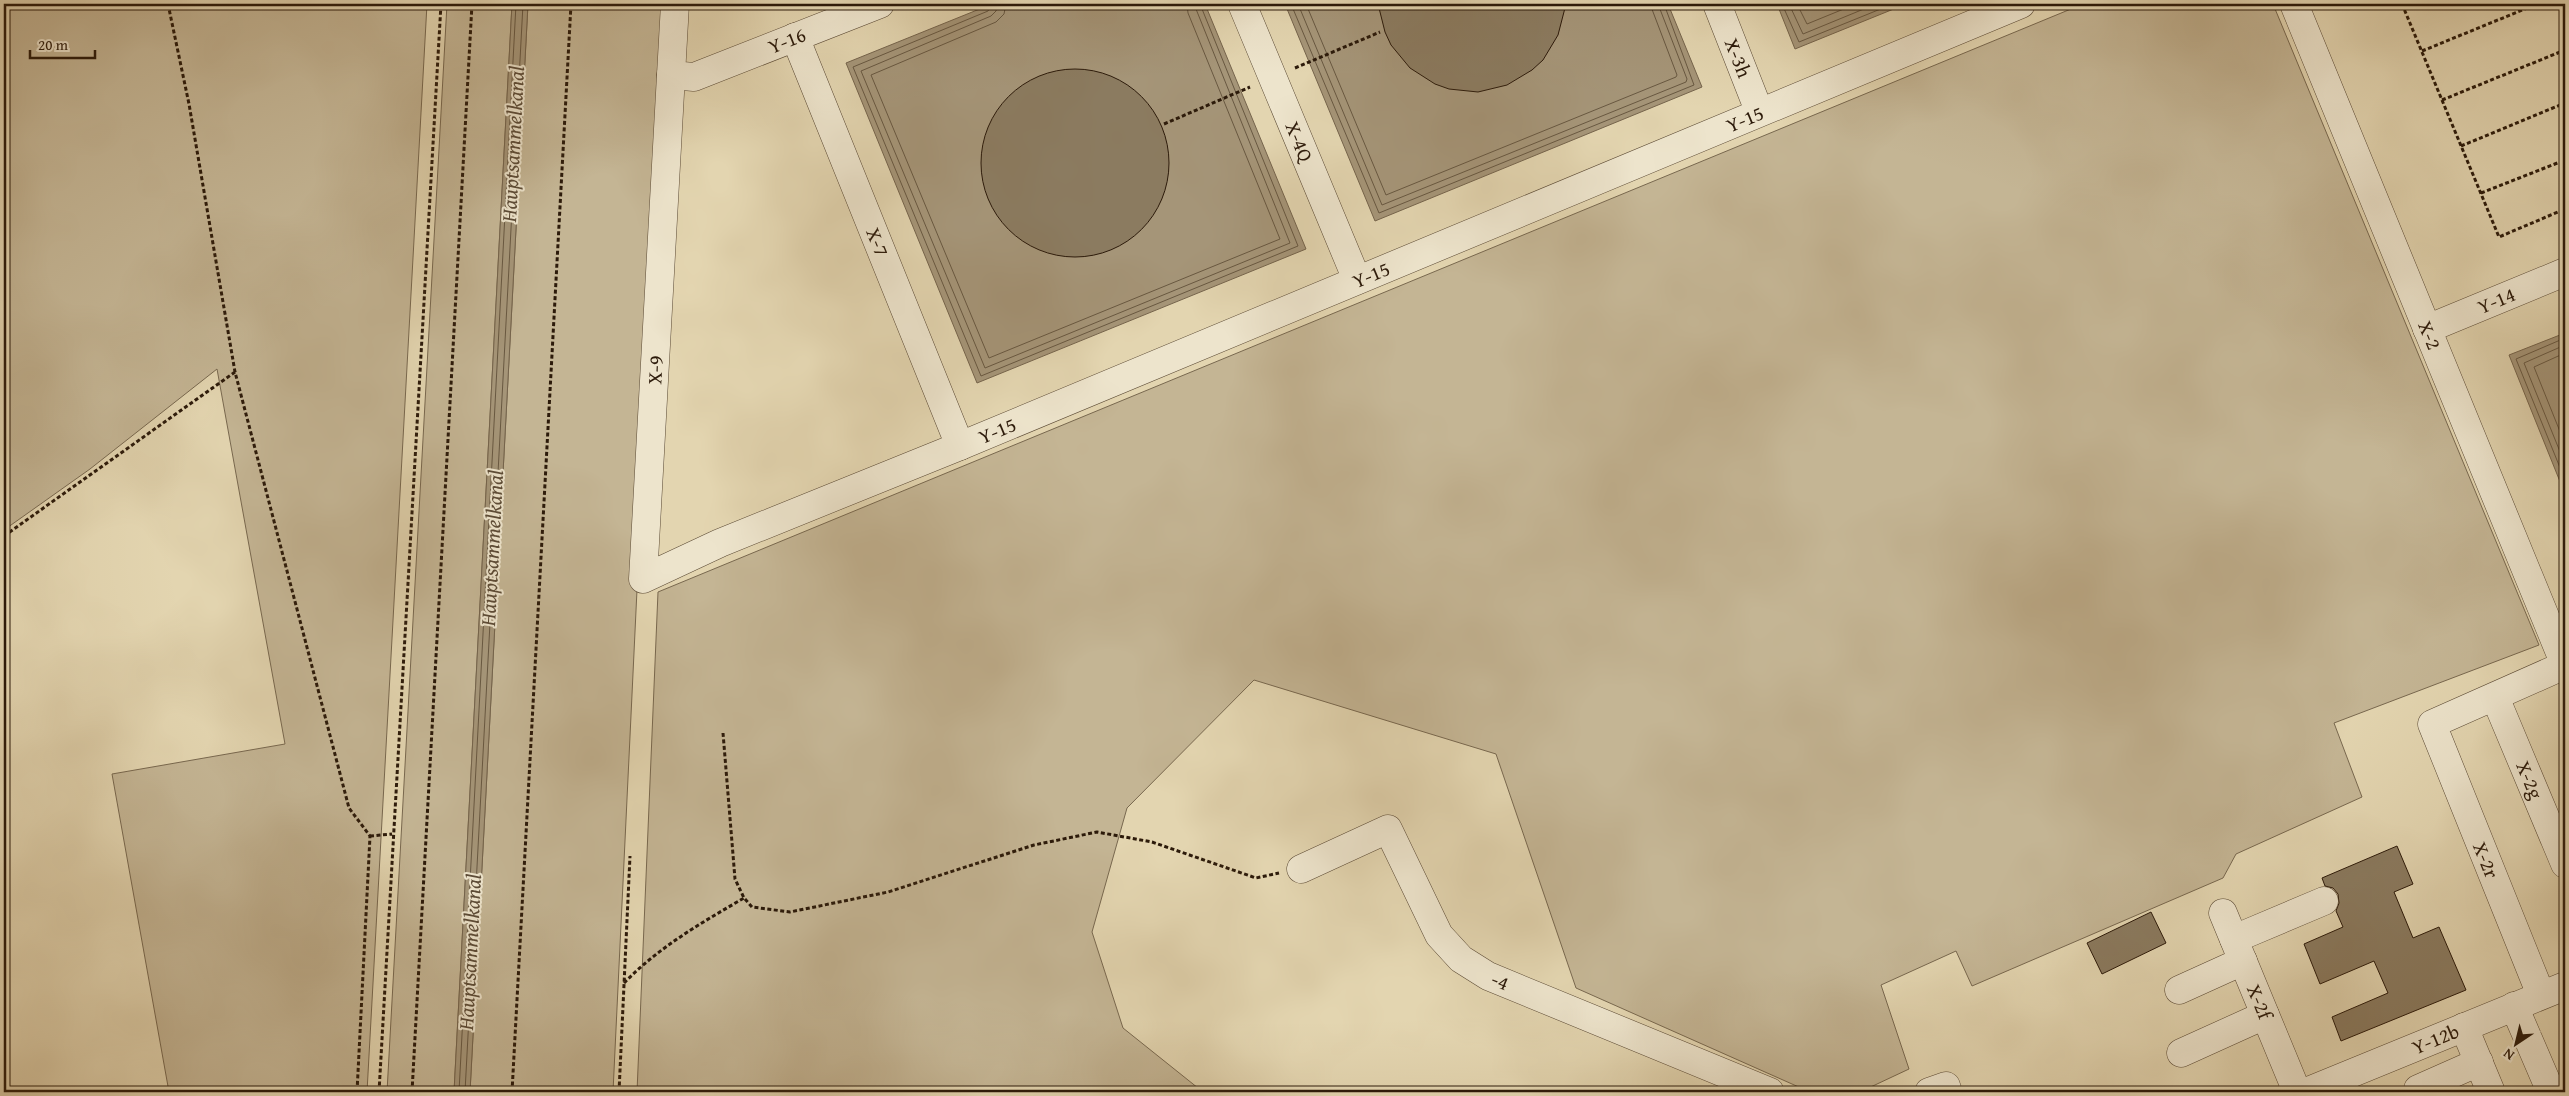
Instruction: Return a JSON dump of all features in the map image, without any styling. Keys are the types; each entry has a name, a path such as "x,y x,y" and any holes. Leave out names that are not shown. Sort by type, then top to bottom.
{"street":[{"name":"X-9","path":"675,4 682,76 643,579 720,542"},
{"name":"Y-16","path":"682,76 795,37 880,4"},
{"name":"X-4Q","path":"1242,4 1357,280"},
{"name":"X-3h","path":"1718,4 1759,111"},
{"name":"Y-15","path":"720,542 960,446 1759,111 2020,4"},
{"name":"X-2","path":"2296,6 2565,665"},
{"name":"X-7","path":"795,37 960,446"},
{"name":"Y-14","path":"2427,329 2565,272"},
{"path":"2495,697 2565,665"},
{"name":"X-2r","path":"2495,697 2432,724 2553,990"},
{"name":"X-2g","path":"2495,697 2565,864"},
{"name":"-4","path":"1301,869 1388,829 1439,935 1461,959 1488,976 1770,1092"},
{"path":"2179,990 2238,950 2324,901"},
{"name":"X-2f","path":"2223,913 2297,1092"},
{"name":"Y-12b","path":"2306,1092 2553,990"},
{"path":"2514,1006 2551,1092"},
{"path":"2181,1053 2265,1015"},
{"path":"2464,1027 2491,1092"},
{"path":"2419,1092 2418,1089 2479,1062"},
{"path":"1929,1092 1946,1086 1948,1092"}],"path":[{"path":"168,4 189,104 235,372 349,808 370,836 357,1092"},
{"path":"379,1092 392,834 427,285 441,4"},
{"path":"412,1092 472,4"},
{"path":"512,1092 571,4"},
{"path":"2402,4 2499,236 2565,209"},
{"path":"2422,51 2537,4"},
{"path":"1164,124 1380,32"},
{"path":"2442,100 2565,50"},
{"path":"2461,146 2565,103"},
{"path":"2481,193 2565,160"},
{"path":"4,536 235,372"},
{"path":"724,732 734,879 744,898 752,907 790,912 888,892 1034,845 1097,832 1152,842 1256,878 1301,869"},
{"path":"370,836 392,834"},
{"path":"619,1092 630,856"},
{"path":"624,983 645,962 695,926 744,898"}],"shaded area":[{"path":"4,4 427,4 367,1092 169,1092 112,774 285,744 217,369 90,469 4,530"},
{"path":"447,4 512,4 454,1092 387,1092"},
{"path":"528,4 665,4 613,1092 470,1092"},
{"path":"2083,4 2273,4 2539,645 2334,723 2362,797 2236,854 2223,878 1972,986 1956,951 1881,985 1909,1069 1860,1092 1810,1092 1576,988 1496,754 1254,680 1127,808 1092,932 1123,1028 1203,1092 637,1092 658,592"}],"water":[{"name":"Hauptsammelkanal","path":"512,4 528,4 470,1092 454,1092"},
{"path":"992,4 1205,4 1306,249 977,383 846,63"},
{"path":"1285,4 1668,4 1702,87 1375,221"},
{"path":"1777,4 1906,4 1795,49"},
{"path":"2565,333 2565,494 2509,355"}],"building":[{"path":"1378,4 1566,4 1558,35 1543,60 1532,70 1507,85 1478,92 1449,89 1435,84 1410,68 1391,45 1385,32"},
{"path":"1075,69 1111,76 1135,90 1148,103 1162,127 1169,163 1162,199 1148,223 1135,236 1111,250 1075,257 1039,250 1015,236 1002,223 988,199 981,163 988,127 1002,103 1015,90 1039,76"},
{"path":"2397,846 2413,884 2394,892 2413,938 2439,927 2466,990 2341,1041 2332,1017 2388,993 2374,961 2320,984 2304,944 2343,927 2336,911 2339,903 2338,894 2333,888 2325,886 2322,878"},
{"path":"2151,912 2166,943 2102,974 2087,943"}]}
